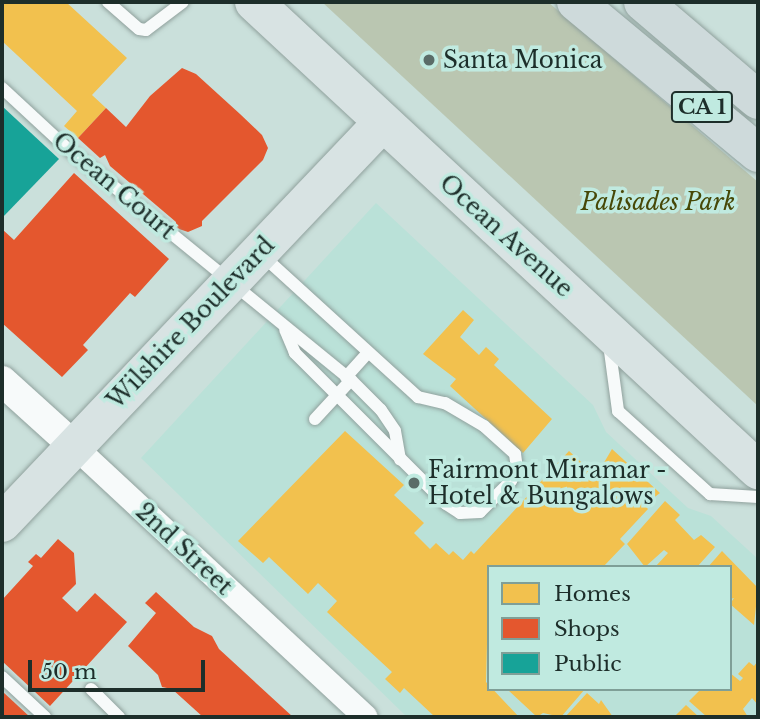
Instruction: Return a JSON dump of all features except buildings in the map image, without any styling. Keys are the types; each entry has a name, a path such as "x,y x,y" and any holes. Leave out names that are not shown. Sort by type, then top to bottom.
{"highway":[{"name":"CA 1","path":"576,2 758,153"},
{"name":"CA 1","path":"643,2 758,100"},
{"path":"646,60 675,30"}],"main road":[{"name":"Ocean Avenue","path":"254,2 758,470"},
{"name":"Wilshire Boulevard","path":"2,523 382,122"}],"street":[{"name":"2nd Street","path":"2,381 366,717"}],"lane":[{"path":"108,2 139,29 146,30 183,2"},
{"name":"Ocean Court","path":"2,88 69,150 230,281 285,330 349,378 381,410 395,431 400,461"},
{"path":"258,252 367,354 418,397 444,403 484,426 515,454 517,469 480,512 460,513 400,461 336,396 295,353 285,330"},
{"path":"608,329 618,411 710,494 758,497"},
{"path":"315,419 367,354"},
{"path":"2,677 45,717"},
{"path":"90,689 119,717"}],"shaded area":[{"name":"Fairmont Miramar - Hotel & Bungalows","path":"376,203 593,405 606,432 688,508 711,516 758,559 758,717 407,717 141,458"}],"green space":[{"name":"Palisades Park","path":"322,2 548,2 758,182 758,406"}],"place":[{"name":"Santa Monica","path":"429,60"},
{"name":"Fairmont Miramar - Hotel & Bungalows","path":"414,483"}]}
